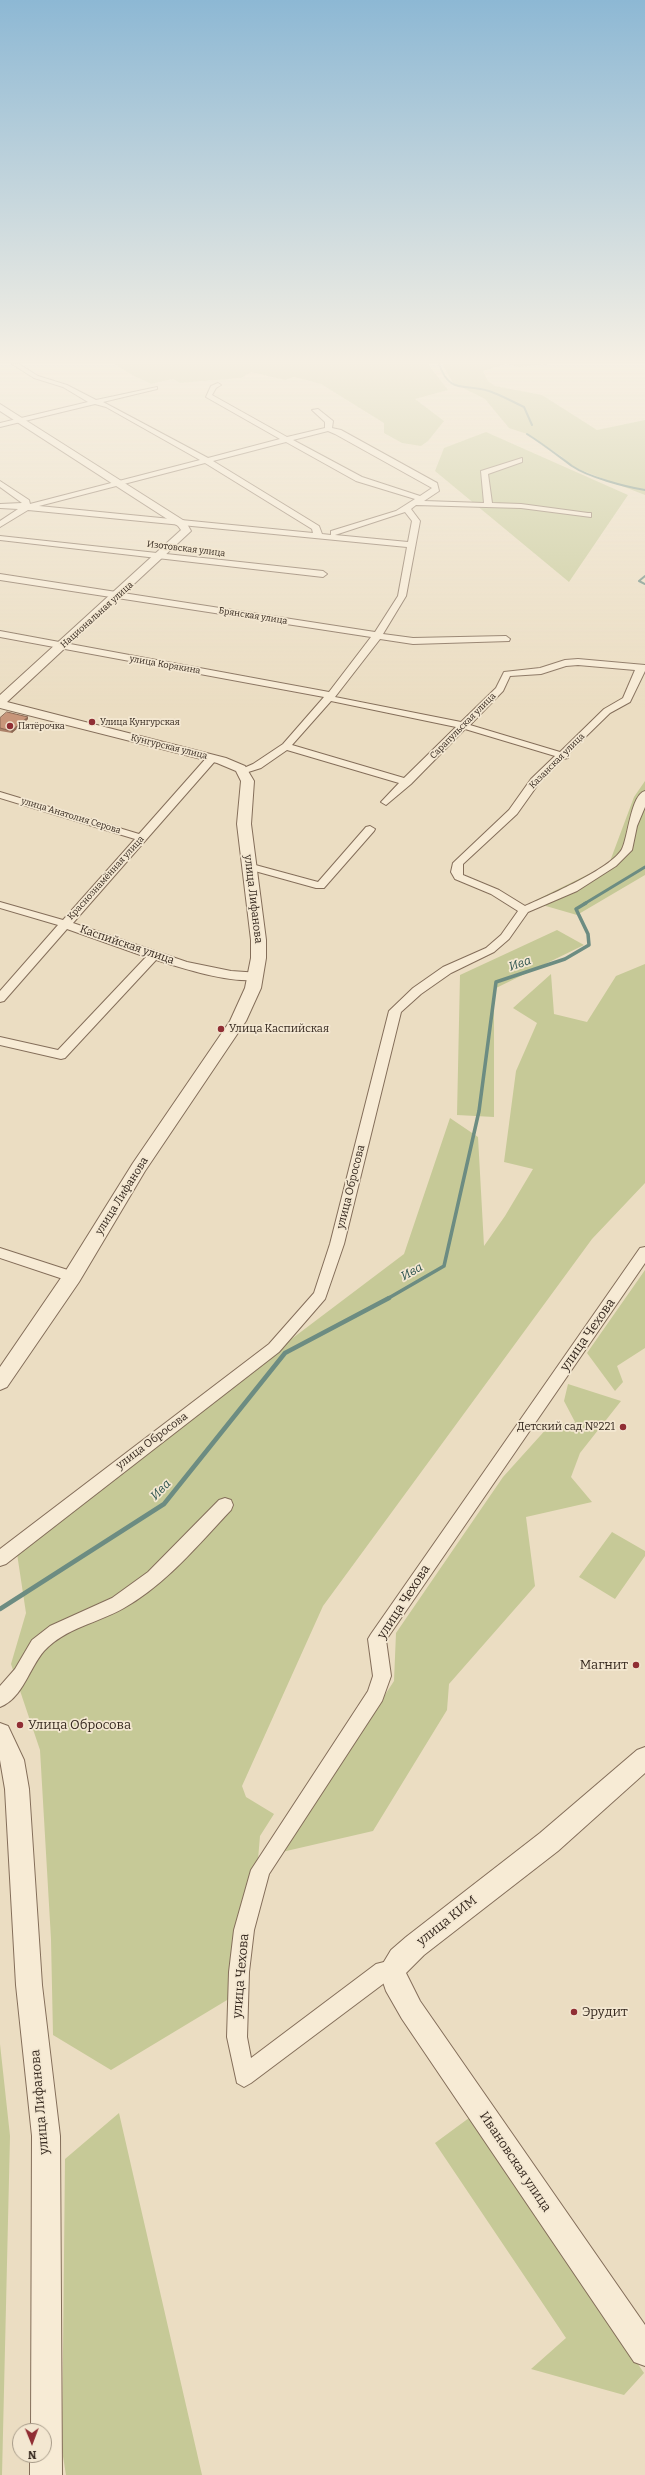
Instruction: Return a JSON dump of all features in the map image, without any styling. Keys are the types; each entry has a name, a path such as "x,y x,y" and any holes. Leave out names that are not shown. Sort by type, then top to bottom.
{"street":[{"path":"114,480 182,524"},
{"path":"0,525 26,507 128,480"},
{"path":"238,480 316,528 318,535"},
{"path":"360,480 419,501 470,506 488,505 588,515"},
{"path":"318,535 344,531 407,509 436,489 434,485 424,480"},
{"path":"485,480 488,505"},
{"path":"0,483 26,502 26,507"},
{"path":"0,506 26,507 182,524 318,535 410,545"},
{"path":"242,771 257,766 286,746 330,697 377,636 402,596 410,545 416,521 407,509"},
{"name":"Национальная улица","path":"0,703 161,556 186,531 182,524"},
{"name":"Изотовская улица","path":"0,538 323,574"},
{"name":"Брянская улица","path":"0,577 413,641 506,639"},
{"name":"улица Корякина","path":"0,634 330,697 464,726 564,756"},
{"name":"Сарапульская улица","path":"386,802 500,689 507,674 541,671 565,663 578,662 643,668"},
{"name":"Казанская улица","path":"524,910 495,892 459,877 456,872 458,863 513,812 535,782 564,756 607,711 628,700 643,668"},
{"name":"Кунгурская улица","path":"0,703 212,758 234,765 242,771"},
{"path":"286,746 407,782"},
{"name":"Краснознамённая улица","path":"0,998 212,758"},
{"name":"улица Лифанова","path":"0,1382 72,1278 139,1167 238,1022 250,998 256,976 259,947 244,823 248,782 242,771"},
{"path":"524,910 573,889 617,860 627,850 632,826 645,794"},
{"name":"улица Анатолия Серова","path":"0,796 142,838"},
{"path":"248,866 320,886 370,829"},
{"name":"Каспийская улица","path":"0,905 65,924 153,956 195,967 256,976"},
{"name":"улица Обросова","path":"0,1559 274,1348 320,1295 337,1244 395,1011 417,991 446,970 490,950 505,937 524,910"},
{"path":"0,1041 61,1055 153,956"},
{"name":"улица Чехова","path":"244,2076 237,2036 239,1972 244,1930 261,1870 376,1695 382,1676 377,1639 645,1252"},
{"path":"0,1253 72,1278"},
{"path":"0,1699 21,1675 38,1646 56,1631 118,1603 154,1577 187,1546 225,1505"},
{"name":"улица Лифанова","path":"0,1735 12,1760 17,1789 29,1985 46,2136 46,2475"},
{"name":"улица КИМ","path":"244,2076 383,1971 392,1970 400,1959 415,1946 550,1842 645,1758"},
{"name":"Ивановская улица","path":"392,1970 395,1982 410,2010 645,2351"}],"green space":[{"path":"445,480 593,480 628,495 569,582"},
{"path":"605,480 645,480 645,495"},
{"path":"645,781 645,875 577,915 532,902 609,864 634,797"},
{"path":"557,930 584,945 494,989 494,1117 457,1115 460,975"},
{"path":"645,964 645,1183 592,1239 323,1606 242,1786 246,1797 274,1814 260,1836 247,1988 111,2070 53,2035 51,1939 40,1750 11,1664 26,1613 16,1547 404,1254 450,1118 478,1137 484,1246 505,1216 533,1169 504,1162 516,1071 537,1023 513,1008 551,974 554,1014 587,1022 616,976"},
{"path":"645,1270 645,1348 617,1366 623,1382 615,1391 587,1353"},
{"path":"568,1384 621,1401 580,1453 571,1477 592,1502 526,1517 535,1586 449,1684 447,1710 373,1831 282,1852 394,1681 396,1633 503,1477 549,1426 575,1422 564,1401"},
{"path":"612,1532 645,1551 645,1556 615,1599 579,1577"},
{"path":"0,2044 10,2136 2,2475 0,2475"},
{"path":"119,2113 202,2475 66,2475 62,2450 65,2159"},
{"path":"469,2118 644,2373 624,2395 531,2369 566,2338 435,2143"}],"building":[{"name":"Пятёрочка","path":"7,712 28,717 11,731 0,728 0,718"}],"waterway":[{"name":"Ива","path":"603,480 645,490"},
{"name":"Ива","path":"645,576 639,581 645,584"},
{"name":"Ива","path":"584,904 645,867"},
{"name":"Ива","path":"387,1299 444,1266 479,1111 496,982 565,959 589,945 588,934 576,909 586,903"},
{"name":"Ива","path":"0,1609 164,1504 285,1353 389,1298"}],"place":[{"name":"Улица Кунгурская","path":"92,722"},
{"name":"Пятёрочка","path":"10,726"},
{"name":"Улица Каспийская","path":"221,1029"},
{"name":"Детский сад №221","path":"623,1427"},
{"name":"Магнит","path":"636,1665"},
{"name":"Улица Обросова","path":"20,1725"},
{"name":"Эрудит","path":"574,2012"}]}
